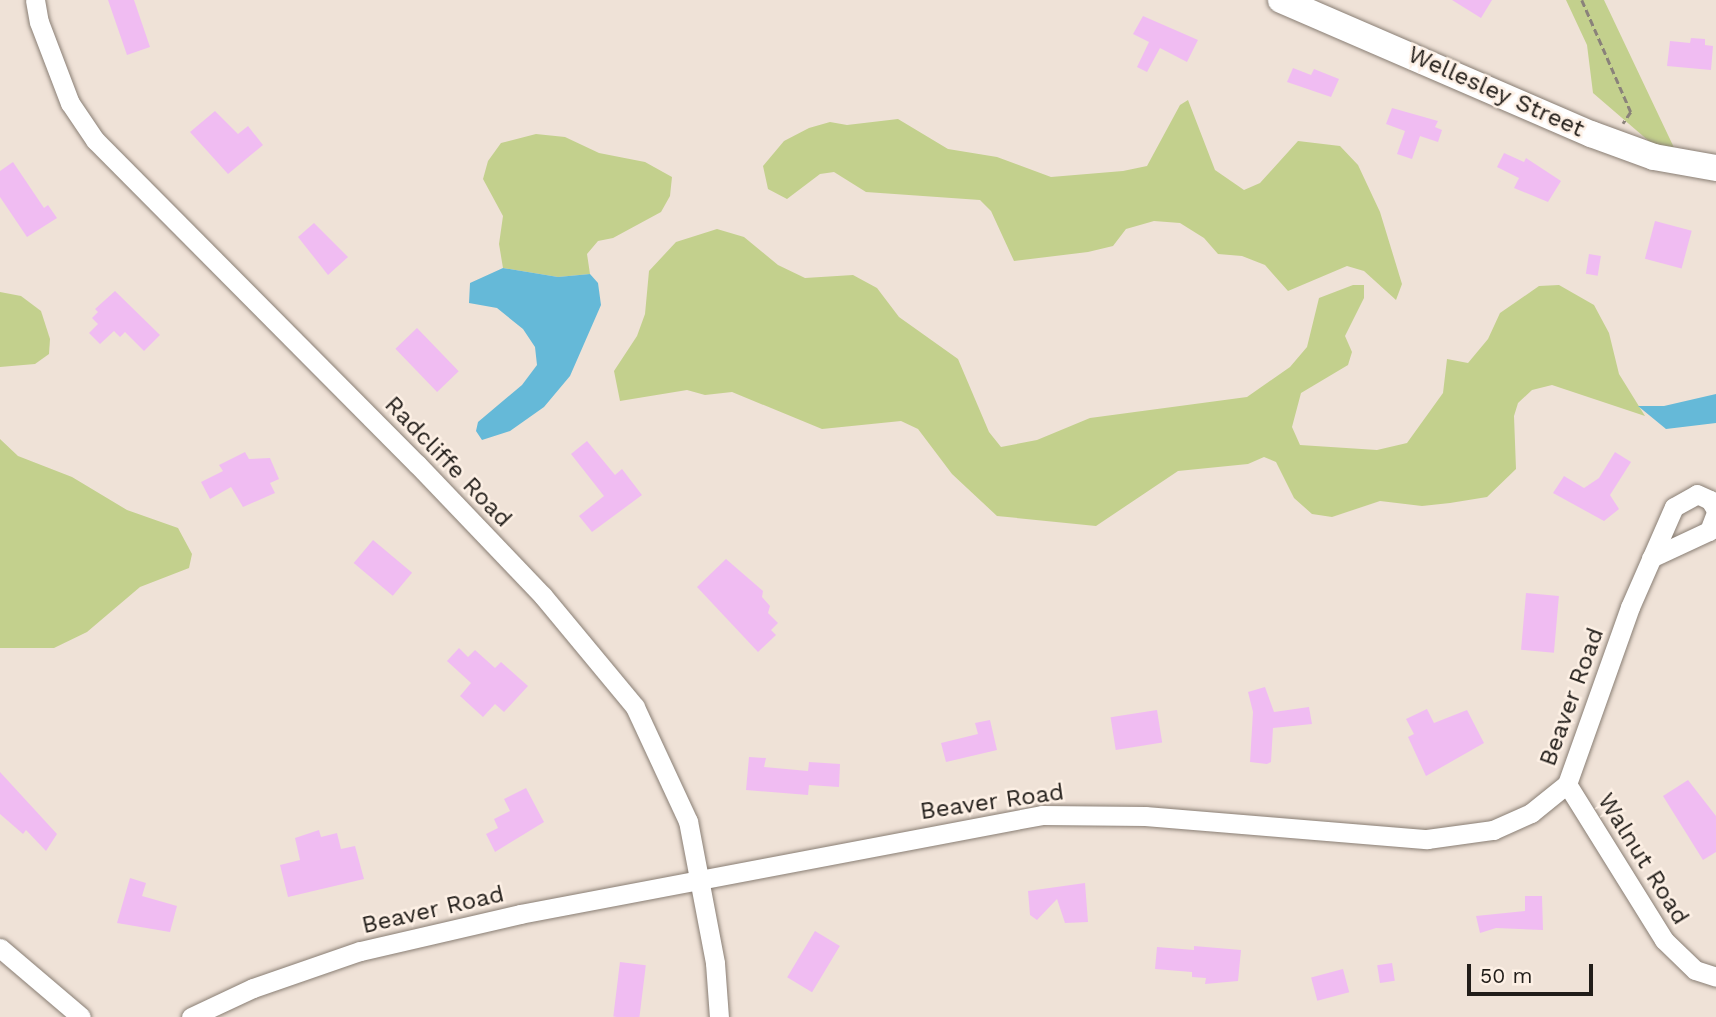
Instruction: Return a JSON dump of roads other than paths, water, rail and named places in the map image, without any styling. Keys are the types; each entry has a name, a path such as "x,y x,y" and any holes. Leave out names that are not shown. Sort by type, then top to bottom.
{"main road":[{"name":"Wellesley Street","path":"1281,0 1612,142 1654,157 1716,168"}],"street":[{"name":"Radcliffe Road","path":"35,0 39,22 69,103 95,140 489,539 635,707 688,821 715,963 719,1017"},
{"name":"Beaver Road","path":"191,1017 253,988 360,951 699,880 1042,815 1145,816 1427,839 1493,830 1531,813 1567,784 1651,558 1674,506 1686,497 1697,494 1710,500 1716,512 1709,531 1651,558"},
{"name":"Walnut Road","path":"1567,784 1664,940 1695,970 1716,977"},
{"path":"0,948 80,1017"}],"water":[{"path":"503,268 558,277 590,274 598,283 601,305 570,376 544,407 510,431 482,440 476,431 478,422 522,385 537,365 535,347 523,329 497,308 469,303 470,283"},
{"path":"1716,394 1716,423 1666,429 1638,406 1664,406"}]}
